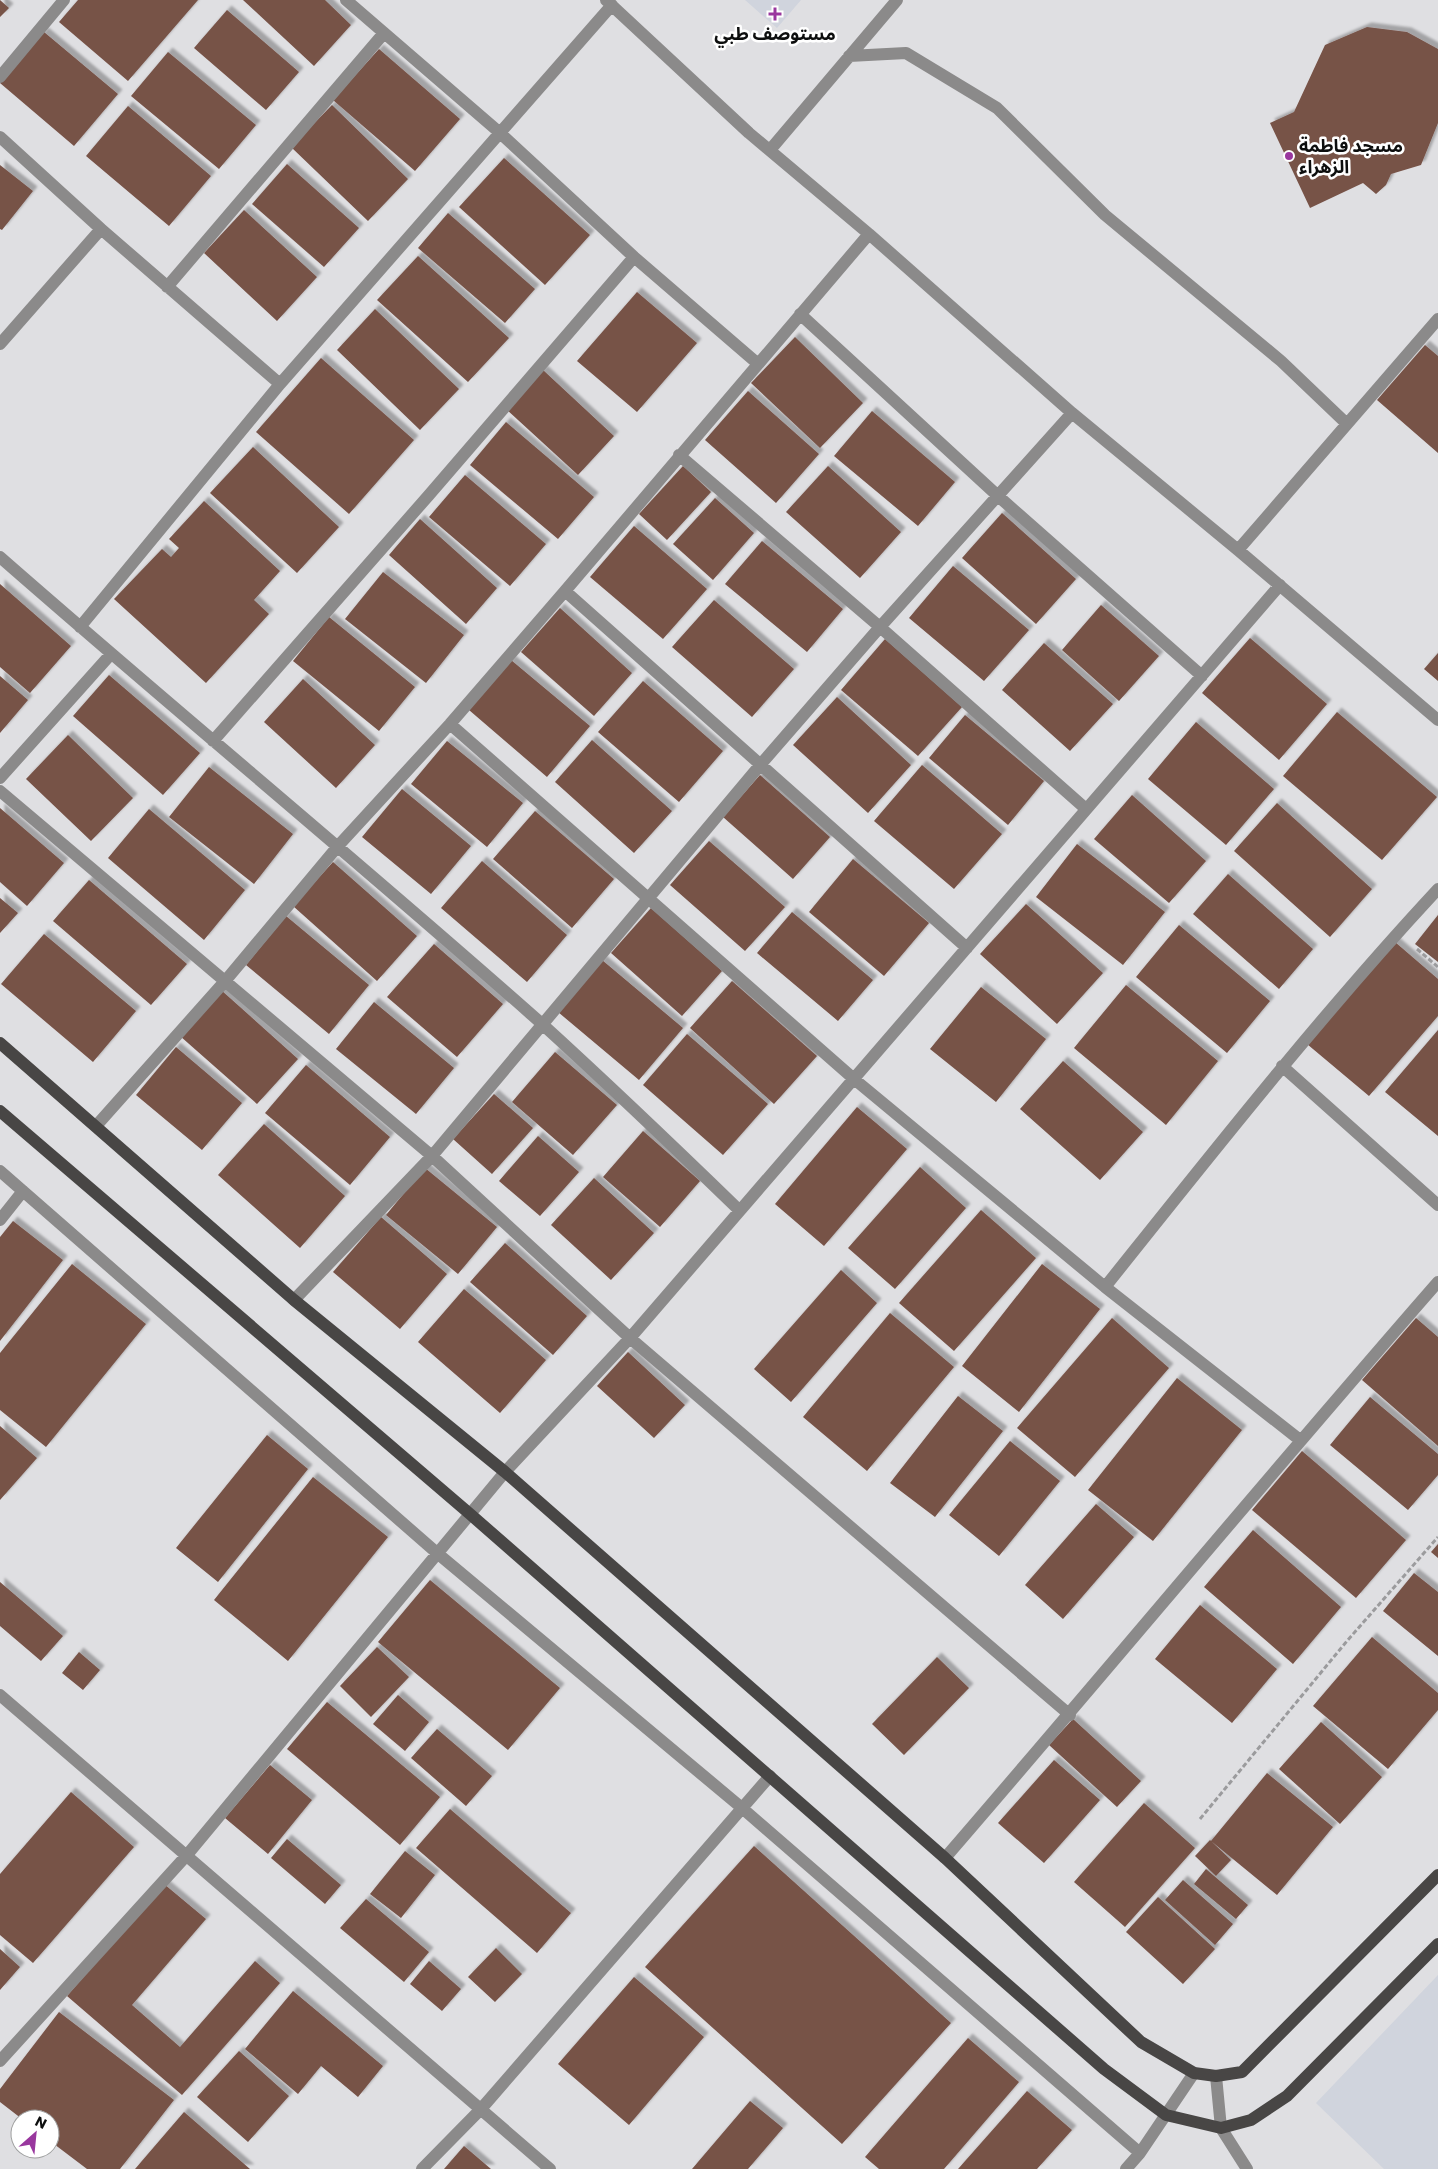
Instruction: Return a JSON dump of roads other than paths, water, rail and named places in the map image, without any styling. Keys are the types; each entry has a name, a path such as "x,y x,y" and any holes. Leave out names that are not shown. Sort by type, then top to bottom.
{"main road":[{"path":"0,1043 294,1300 505,1472 945,1858 1141,2042 1194,2073 1216,2076 1242,2072 1438,1875"},
{"path":"0,1111 470,1514 1104,2069 1166,2115 1221,2128 1251,2120 1287,2096 1438,1944"}],"street":[{"path":"0,77 64,0"},
{"path":"346,0 499,132 634,257 757,364"},
{"path":"770,150 897,0"},
{"path":"80,627 280,384 609,2 749,133 869,234 1072,413 1280,585 1438,720"},
{"path":"167,287 384,33"},
{"path":"849,56 906,53 997,108 1105,215 1281,361 1348,424"},
{"path":"0,137 101,229 280,384"},
{"path":"0,344 101,229"},
{"path":"96,1126 226,980 338,846 450,724 869,234"},
{"path":"213,741 429,495 634,257"},
{"path":"800,314 998,496 1202,676"},
{"path":"1238,550 1438,319"},
{"path":"294,1300 432,1156 761,764 880,627 1072,413"},
{"path":"679,455 880,627 1086,809"},
{"path":"0,557 111,654 338,846 541,1024 739,1210"},
{"path":"0,2061 187,1855 505,1472 630,1338 1280,585"},
{"path":"565,591 966,948"},
{"path":"0,778 111,654"},
{"path":"450,724 854,1078 1105,1287 1300,1440"},
{"path":"0,791 432,1156 630,1338 1070,1715"},
{"path":"1105,1287 1282,1066 1397,933 1438,889"},
{"path":"1282,1066 1438,1205"},
{"path":"0,1171 437,1553 742,1808 1140,2153"},
{"path":"0,1220 23,1191"},
{"path":"945,1858 1070,1715 1300,1440 1438,1282"},
{"path":"0,1695 550,2169"},
{"path":"422,2169 481,2109 770,1776"},
{"path":"1126,2169 1140,2153 1194,2073"},
{"path":"1216,2076 1221,2128 1247,2169"}],"place":[{"name":"مستوصف طبي","path":"775,14"},
{"name":"مسجد فاطمة الزهراء","path":"1289,156"}]}
